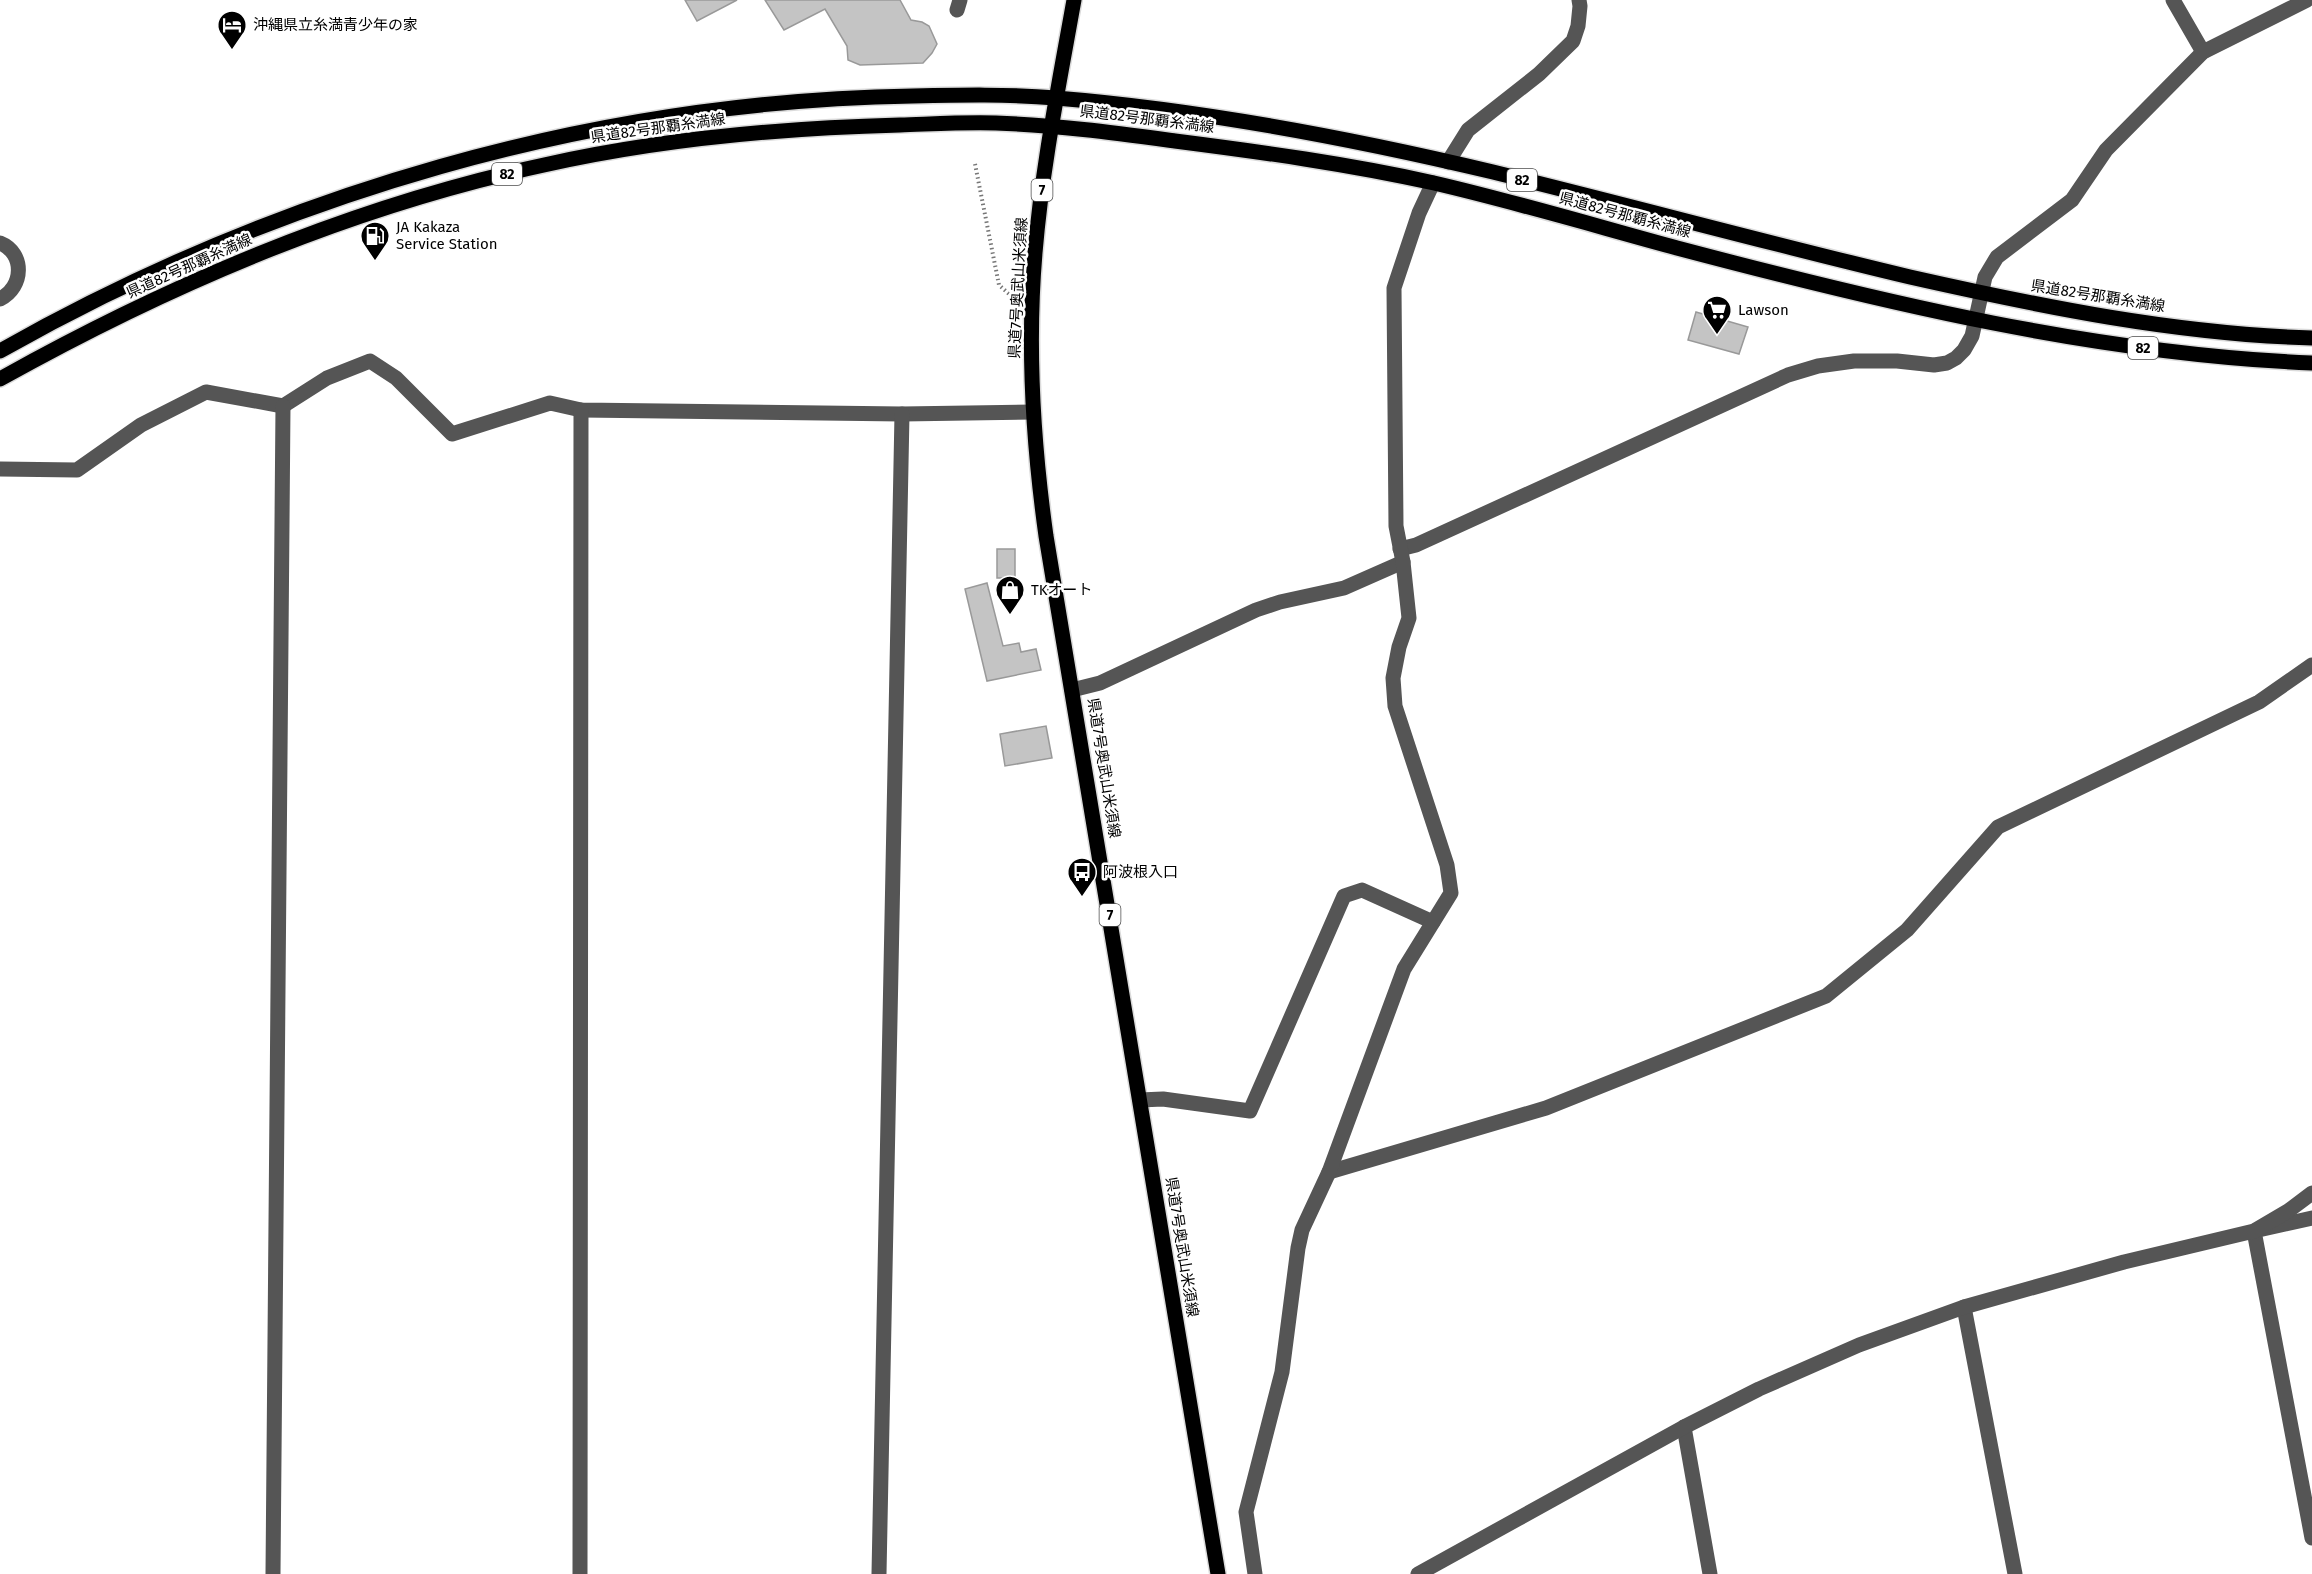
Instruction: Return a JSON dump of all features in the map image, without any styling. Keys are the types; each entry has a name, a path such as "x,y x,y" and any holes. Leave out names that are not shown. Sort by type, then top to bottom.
{"main road":[{"name":"県道7号奥武山米須線","path":"1074,0 1040,203 1032,298 1033,412 1042,507 1218,1574"},
{"name":"県道82号那覇糸満線","path":"0,351 130,285 316,206 507,149 617,126 795,101 870,96 979,94 1056,98 1181,112 1275,127 1448,162 1980,294 2120,320 2228,333 2312,338"},
{"name":"県道82号那覇糸満線","path":"0,379 110,320 175,290 324,229 478,181 545,164 680,141 873,126 990,123 1052,126 1283,155 1433,183 1814,282 1975,318 2173,353 2312,363"}],"street":[{"path":"1448,162 1468,130 1539,74 1573,41 1578,26 1579,0"},
{"path":"2173,0 2203,52"},
{"path":"1072,690 1100,683 1256,610 1280,602 1344,588 1416,545 1788,375 1818,366 1854,362 1897,361 1934,365 1947,363 1956,358 1972,336 1985,277 1997,257 2072,200 2106,150 2203,52 2307,0"},
{"path":"1256,1574 1246,1512 1282,1372 1302,1230 1329,1172 1404,969 1451,893 1450,877 1403,736 1393,694 1393,678 1399,647 1409,618 1396,526 1394,288 1419,213 1433,183"},
{"path":"0,243 8,246 15,257 19,273 16,286 9,295 0,299"},
{"path":"0,469 77,470 141,425 206,392 283,406 327,378 370,361 396,378 452,435 550,403 581,410 902,414 1033,412"},
{"path":"273,1574 283,406"},
{"path":"580,1574 581,410"},
{"path":"879,1574 902,414"},
{"path":"1329,1172 1546,1108 1826,996 1907,930 1998,826 2259,702 2312,665"},
{"path":"1140,1100 1163,1099 1250,1111 1344,896 1362,890 1434,922"},
{"path":"2254,1231 2288,1211 2312,1193"},
{"path":"1418,1574 1684,1427 1759,1389 1839,1354 1964,1307 2124,1262 2312,1218"},
{"path":"2254,1231 2312,1538"},
{"path":"1964,1307 2015,1574"},
{"path":"1684,1427 1710,1574"}],"path":[{"path":"975,164 999,285 1009,294 1032,298"}],"building":[{"path":"685,0 737,0 697,21"},
{"path":"765,0 900,0 911,20 929,26 937,44 923,63 860,65 848,60 847,46 825,9 784,30"},
{"name":"Lawson","path":"1696,312 1748,327 1739,354 1688,340"},
{"path":"997,549 1015,549 1015,578 997,578"},
{"path":"987,583 1003,646 1019,643 1021,652 1036,649 1041,670 987,681 965,589"},
{"path":"1046,726 1052,758 1005,766 1000,734"}],"place":[{"name":"沖縄県立糸満青少年の家","path":"232,50"},
{"name":"JA Kakaza Service Station","path":"375,262"},
{"name":"Lawson","path":"1717,336"},
{"name":"TKオート","path":"1010,616"},
{"name":"阿波根入口","path":"1082,898"}]}
